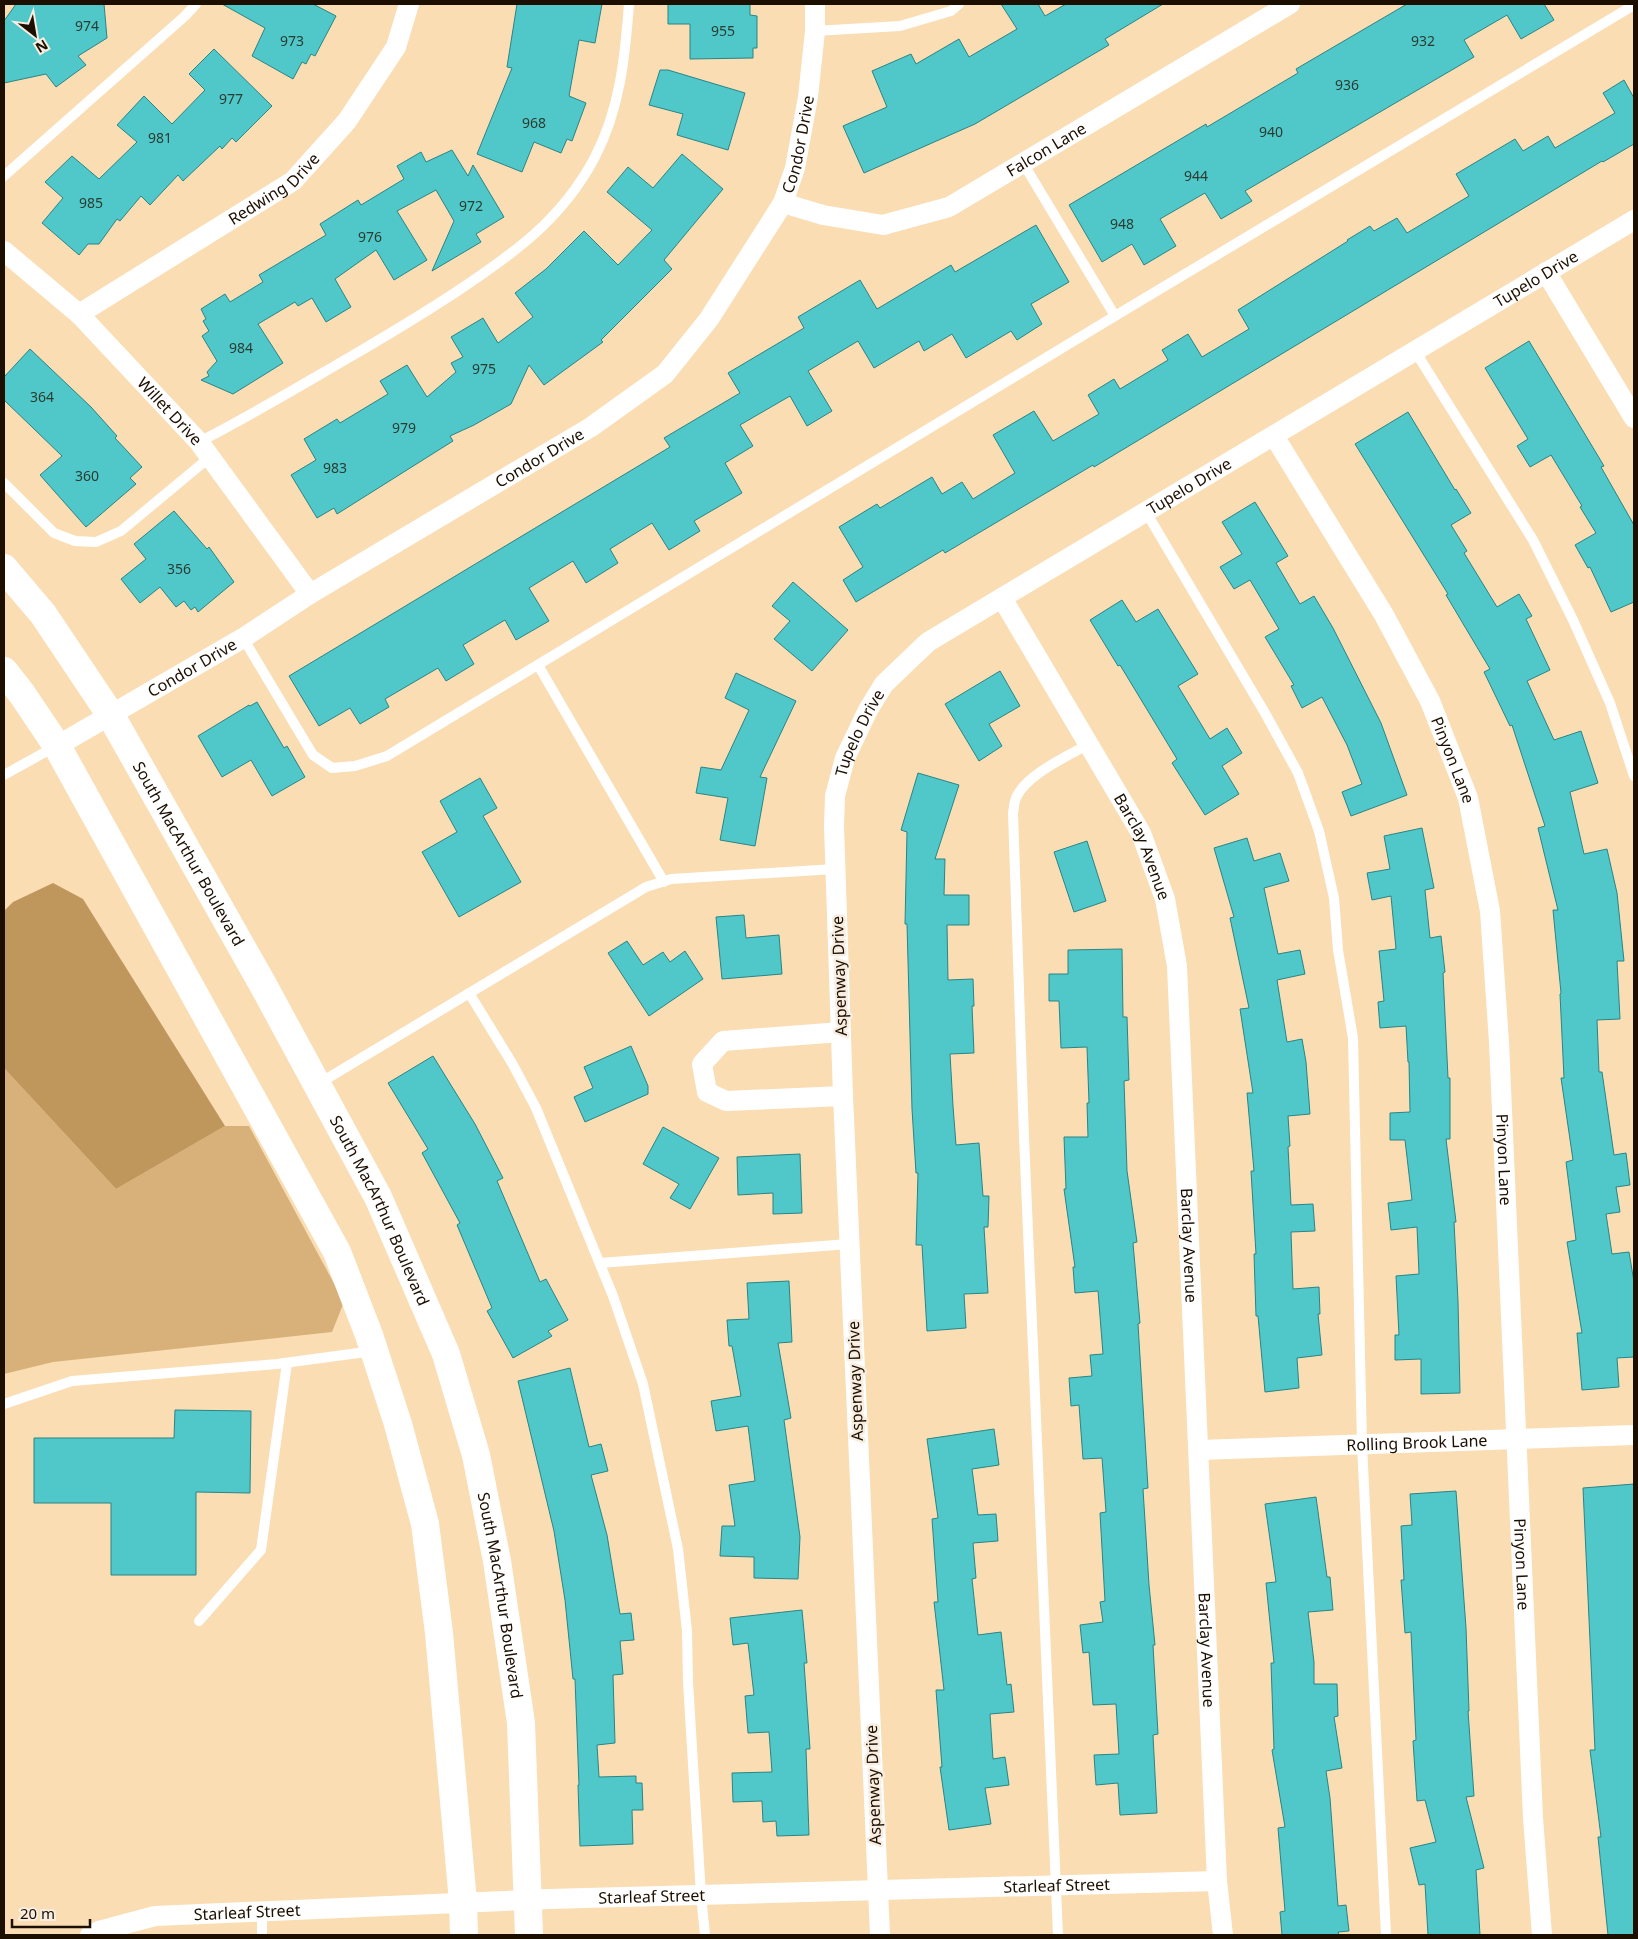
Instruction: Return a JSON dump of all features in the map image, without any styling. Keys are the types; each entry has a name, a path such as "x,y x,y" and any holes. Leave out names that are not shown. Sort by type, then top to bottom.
{"main road":[{"name":"South MacArthur Boulevard","path":"4,568 43,614 110,714 318,1084 378,1197 446,1354 476,1455 497,1561 521,1723 529,1935"},
{"path":"4,671 57,746 337,1252 374,1351 398,1424 425,1524 439,1634 463,1902 464,1935"}],"street":[{"name":"Redwing Drive","path":"79,314 292,181 347,121 396,47 409,4"},
{"name":"Condor Drive","path":"57,746 243,638 310,594 591,427 665,374 710,319 782,202 795,168 808,97 815,31 815,4"},
{"name":"Falcon Lane","path":"782,202 823,215 883,225 949,207 1023,163 1262,11 1290,4"},
{"name":"Tupelo Drive","path":"834,826 835,796 845,758 868,710 884,684 928,642 1634,220"},
{"name":"Willet Drive","path":"4,251 79,314 204,450 310,594"},
{"path":"1546,272 1634,418"},
{"name":"Pinyon Lane","path":"1274,436 1389,623 1430,701 1468,798 1490,911 1499,1042 1533,1818 1542,1935"},
{"name":"Barclay Avenue","path":"1002,598 1141,833 1165,899 1177,966 1217,1881 1223,1935"},
{"name":"Aspenway Drive","path":"834,826 849,1244 880,1935"},
{"path":"841,1032 724,1040 702,1064 707,1092 726,1101 843,1096"},
{"name":"Rolling Brook Lane","path":"1199,1450 1634,1435"},
{"name":"Starleaf Street","path":"90,1935 154,1916 262,1913 463,1902 1217,1881"}],"lane":[{"path":"4,176 129,67 196,4"},
{"path":"4,483 54,533 75,541 96,542 121,531 204,450 244,419 406,324 496,265 540,231 576,189 595,156 614,112 625,56 629,4"},
{"path":"815,31 900,26 951,11 959,4"},
{"path":"243,638 313,755 332,768 355,766 387,756 1634,5"},
{"path":"1023,163 1115,316"},
{"path":"1415,351 1533,540 1573,620 1610,703 1634,776"},
{"path":"1146,512 1265,713 1298,773 1319,831 1334,898 1338,950 1352,1038 1362,1445 1386,1935"},
{"path":"538,665 664,882"},
{"path":"1058,1935 1024,1138 1013,813 1016,798 1024,785 1046,769 1088,744"},
{"path":"4,775 57,746"},
{"path":"318,1084 646,887 671,879 835,869"},
{"path":"469,993 512,1063 536,1108 613,1296 642,1384 678,1549 687,1631 688,1682 705,1935"},
{"path":"600,1263 849,1244"},
{"path":"4,1404 72,1381 287,1363 374,1351"},
{"path":"199,1621 261,1550 287,1363"},
{"path":"262,1913 262,1935"}],"shaded area":[{"path":"53,883 83,899 225,1126 116,1189 4,1068 4,911 13,902"},
{"path":"4,1068 116,1189 225,1126 249,1126 344,1302 332,1332 53,1362 4,1374"}],"building":[{"path":"16,4 104,4 107,38 78,56 86,65 56,87 46,74 4,83 4,21"},
{"path":"222,4 313,4 336,16 315,56 311,54 306,64 302,62 293,79 252,56 265,28"},
{"path":"517,4 602,4 595,43 579,40 569,96 586,103 572,141 567,139 561,153 534,142 522,172 477,154 512,68 507,67"},
{"path":"668,4 750,4 750,15 757,16 757,48 753,48 753,58 690,59 690,24 668,24"},
{"path":"1001,4 1038,4 1045,16 1066,4 1163,4 1105,39 1109,45 975,124 864,173 843,126 887,107 872,71 911,54 916,64 959,39 969,57 1017,29"},
{"path":"1407,4 1544,4 1554,20 1521,39 1507,15 1464,40 1474,57 1245,191 1252,201 1221,219 1205,193 1160,219 1176,246 1144,265 1132,244 1102,262 1069,205 1206,124 1207,127 1298,73 1296,69"},
{"path":"214,49 272,106 236,142 232,138 222,149 220,146 183,181 178,175 150,205 141,196 120,221 117,219 99,244 88,244 79,255 42,223 63,198 45,182 72,156 99,179 137,142 117,125 144,96 172,124 205,90 189,74"},
{"path":"660,70 668,70 745,93 728,150 677,135 683,114 649,105"},
{"path":"1624,80 1634,98 1634,144 1602,161 1094,467 1093,465 945,553 943,550 856,602 843,580 863,567 839,527 877,504 880,508 932,477 942,494 962,482 973,499 1015,473 993,435 1034,411 1053,441 1099,414 1088,395 1114,379 1120,389 1168,360 1162,350 1188,334 1202,357 1249,329 1238,310 1370,226 1374,231 1397,218 1407,233 1469,196 1456,174 1515,139 1523,151 1548,136 1555,148 1615,113 1603,93"},
{"path":"452,150 468,176 473,165 504,217 476,234 481,242 432,271 454,221 436,190 397,211 427,260 394,280 376,250 335,279 351,307 326,322 312,298 298,306 295,302 258,324 283,363 233,394 201,380 209,376 207,372 217,361 202,336 209,331 203,321 206,319 201,309 225,294 230,302 263,282 259,275 326,235 320,224 358,200 361,205 404,179 397,166 421,152 426,162"},
{"path":"682,154 723,189 664,260 672,269 601,340 603,342 544,385 529,365 511,404 450,436 453,441 337,514 334,508 317,518 291,475 316,460 304,439 337,419 340,423 388,394 380,381 407,365 427,397 456,372 451,363 463,357 451,337 483,318 498,343 533,317 515,293 546,269 584,231 618,265 652,230 607,192 628,167 653,188"},
{"path":"1036,225 1069,282 1031,304 1042,324 1017,340 1011,331 966,358 952,334 924,351 919,341 874,368 858,341 808,371 832,411 807,426 790,396 740,425 753,446 725,463 742,493 694,521 700,531 669,550 652,523 610,549 618,563 586,583 573,561 529,588 549,621 516,640 505,620 463,645 474,664 446,681 438,668 385,699 389,707 360,724 350,708 319,726 289,676 670,447 664,438 740,393 728,373 804,328 798,317 860,280 877,309 951,265 955,272"},
{"path":"1529,341 1604,466 1601,467 1634,525 1634,602 1611,612 1590,567 1588,568 1575,545 1596,533 1551,455 1530,467 1517,446 1528,439 1485,368"},
{"path":"30,349 91,407 117,436 115,438 142,467 130,478 136,484 86,527 40,475 62,456 4,400 4,377"},
{"path":"1408,412 1471,513 1451,525 1467,551 1464,553 1497,607 1519,594 1532,616 1526,619 1550,670 1527,681 1554,740 1581,731 1598,783 1570,792 1584,854 1607,849 1617,893 1624,961 1617,961 1620,1019 1597,1020 1599,1072 1602,1072 1614,1155 1626,1153 1630,1185 1616,1187 1620,1212 1606,1214 1612,1254 1629,1252 1634,1282 1634,1357 1617,1358 1619,1387 1582,1390 1577,1333 1582,1333 1567,1242 1576,1240 1566,1162 1573,1160 1561,1078 1564,1078 1561,993 1553,910 1558,910 1538,828 1545,826 1512,725 1510,726 1484,672 1490,669 1446,595 1448,594 1355,444"},
{"path":"1255,502 1288,556 1276,563 1300,604 1314,596 1333,628 1381,723 1407,795 1351,816 1342,792 1362,784 1347,745 1322,697 1302,708 1291,686 1294,685 1265,637 1279,629 1250,580 1234,589 1220,567 1242,554 1222,522"},
{"path":"174,511 207,549 209,547 234,582 198,612 195,607 191,610 184,601 176,607 160,587 140,603 121,579 146,559 134,544"},
{"path":"793,582 848,630 812,671 774,639 790,621 772,606"},
{"path":"1122,600 1136,622 1158,609 1198,674 1178,686 1210,739 1227,728 1242,753 1222,766 1239,794 1205,815 1172,763 1177,759 1120,665 1118,666 1090,620"},
{"path":"1000,671 1020,706 989,724 1002,746 979,761 945,704"},
{"path":"736,673 796,701 760,777 767,778 755,846 720,840 728,798 696,793 701,767 721,770 749,710 725,698"},
{"path":"257,702 284,748 287,746 305,777 272,796 251,760 222,777 198,736"},
{"path":"918,773 959,785 935,859 945,859 944,895 969,895 969,925 947,925 948,980 973,979 974,1006 972,1006 974,1053 950,1054 953,1106 956,1145 979,1143 983,1196 989,1196 988,1227 984,1227 988,1293 964,1294 966,1328 927,1331 922,1245 916,1245 918,1173 916,1173 912,1109 907,924 905,924 907,832 901,830"},
{"path":"480,778 497,808 483,816 521,882 459,917 422,852 457,832 440,801"},
{"path":"1422,828 1434,888 1425,890 1430,938 1441,936 1445,972 1443,973 1448,1078 1450,1078 1450,1139 1446,1139 1456,1222 1454,1222 1460,1393 1421,1394 1421,1359 1395,1360 1395,1335 1399,1335 1396,1276 1419,1274 1417,1227 1391,1230 1388,1203 1412,1200 1405,1140 1390,1140 1390,1113 1410,1112 1409,1062 1406,1026 1380,1028 1378,1002 1384,1001 1379,951 1396,949 1391,896 1372,900 1367,873 1390,869 1384,836"},
{"path":"1247,838 1254,861 1280,853 1289,881 1264,888 1278,954 1300,950 1305,974 1277,980 1287,1042 1302,1039 1306,1062 1310,1114 1288,1116 1291,1205 1313,1204 1315,1231 1291,1232 1293,1289 1319,1287 1320,1314 1318,1314 1322,1355 1297,1358 1299,1388 1265,1392 1258,1316 1256,1316 1254,1254 1256,1254 1251,1171 1254,1171 1247,1093 1253,1093 1240,1009 1249,1008 1230,918 1234,917 1214,848"},
{"path":"1087,841 1106,901 1074,912 1054,852"},
{"path":"744,915 746,938 779,935 782,974 722,979 716,917"},
{"path":"627,941 643,965 663,952 670,962 685,951 703,979 649,1016 608,953"},
{"path":"1122,949 1123,1017 1127,1017 1129,1080 1124,1081 1127,1171 1137,1242 1133,1243 1140,1323 1138,1324 1148,1488 1143,1489 1155,1645 1153,1645 1158,1734 1153,1735 1157,1813 1120,1815 1118,1783 1096,1785 1094,1755 1119,1754 1116,1704 1093,1705 1089,1652 1083,1653 1080,1625 1103,1622 1100,1602 1105,1601 1100,1513 1106,1512 1102,1458 1083,1459 1079,1405 1071,1406 1069,1378 1092,1376 1090,1355 1103,1354 1098,1291 1075,1293 1073,1267 1075,1267 1064,1189 1066,1189 1064,1137 1088,1137 1087,1047 1061,1048 1059,1001 1049,1001 1049,974 1068,974 1068,950"},
{"path":"631,1046 648,1086 648,1094 585,1122 574,1097 593,1088 584,1067"},
{"path":"433,1056 475,1124 503,1178 497,1181 540,1282 546,1279 568,1320 548,1331 552,1336 513,1358 487,1311 492,1308 457,1225 460,1223 422,1153 428,1149 388,1083"},
{"path":"663,1127 719,1158 690,1209 670,1198 679,1184 643,1164"},
{"path":"800,1154 802,1213 773,1214 773,1193 738,1195 737,1157"},
{"path":"789,1281 792,1342 778,1343 791,1418 784,1420 800,1537 798,1579 754,1578 754,1557 720,1556 722,1526 735,1526 729,1485 755,1481 748,1426 716,1431 711,1401 741,1396 732,1346 729,1346 727,1320 749,1319 747,1283"},
{"path":"570,1368 589,1447 601,1444 608,1471 591,1475 607,1535 620,1614 631,1613 634,1640 620,1641 623,1674 613,1675 615,1743 597,1745 599,1777 636,1776 636,1783 642,1783 643,1810 632,1810 633,1844 580,1846 575,1679 573,1679 565,1600 554,1531 518,1381"},
{"path":"175,1410 251,1411 250,1493 196,1492 196,1575 111,1575 111,1503 34,1503 34,1438 174,1438"},
{"path":"994,1429 999,1465 972,1469 978,1515 996,1514 998,1541 973,1543 976,1578 972,1579 978,1635 1001,1632 1007,1685 1011,1684 1014,1712 990,1714 993,1759 1005,1757 1009,1785 985,1788 991,1824 949,1830 940,1767 942,1767 936,1690 944,1690 934,1602 938,1602 932,1519 938,1518 927,1439"},
{"path":"1634,1484 1634,1935 1608,1935 1598,1837 1601,1837 1590,1750 1595,1750 1583,1488"},
{"path":"1456,1491 1466,1628 1468,1711 1474,1796 1466,1797 1484,1868 1476,1870 1480,1935 1428,1935 1425,1884 1419,1885 1410,1848 1436,1842 1425,1800 1417,1801 1413,1741 1416,1740 1411,1632 1405,1633 1401,1580 1404,1580 1401,1526 1412,1525 1410,1494"},
{"path":"1316,1497 1327,1577 1330,1577 1333,1610 1308,1612 1314,1662 1314,1684 1337,1684 1338,1716 1334,1717 1342,1768 1326,1771 1330,1798 1338,1906 1346,1905 1349,1931 1338,1932 1339,1935 1282,1935 1280,1912 1285,1911 1278,1828 1285,1827 1272,1750 1274,1749 1271,1663 1274,1663 1266,1583 1276,1582 1265,1504"},
{"path":"802,1610 807,1663 804,1663 810,1749 806,1749 809,1835 777,1836 776,1821 763,1822 762,1801 733,1802 732,1773 772,1772 769,1732 748,1733 745,1696 754,1695 748,1643 733,1645 730,1618"}]}
